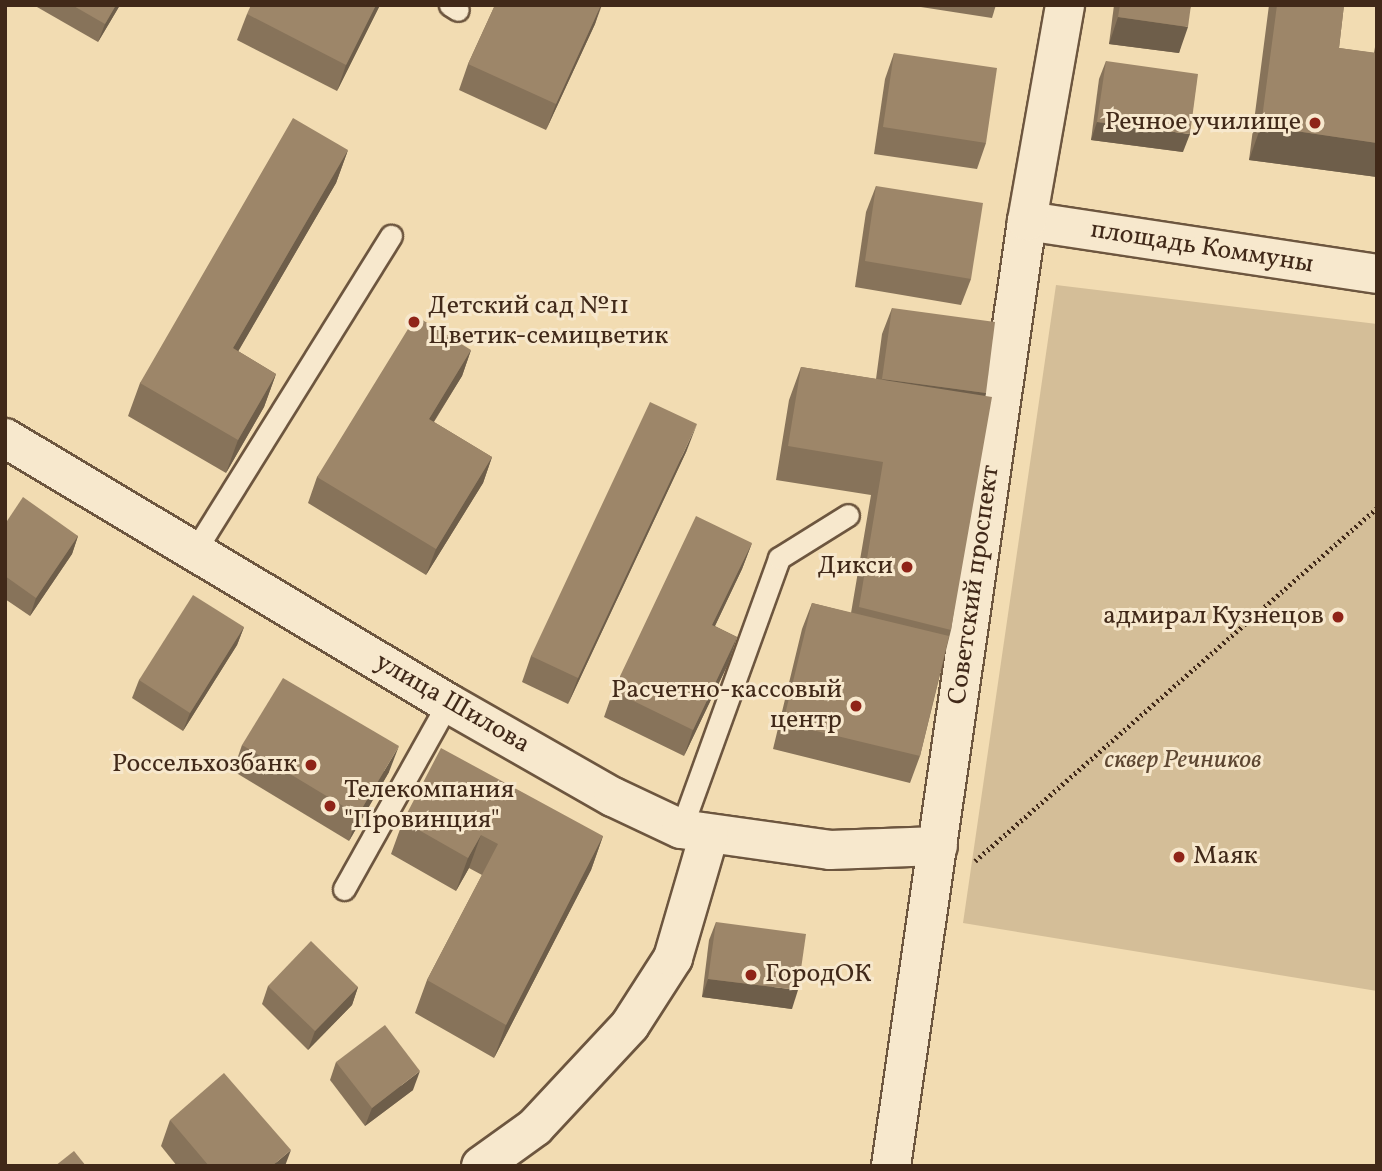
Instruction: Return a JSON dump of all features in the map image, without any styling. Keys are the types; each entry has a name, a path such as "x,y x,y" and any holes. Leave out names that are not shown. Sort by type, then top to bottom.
{"street":[{"name":"Советский проспект","path":"891,1166 926,904 938,846 1027,221 1065,5"},
{"name":"площадь Коммуны","path":"1027,221 1377,274"},
{"name":"улица Шилова","path":"5,438 196,549 449,704 613,797 695,832 830,849 938,846"},
{"path":"481,1166 535,1127 630,1025 673,958 695,832"}],"lane":[{"path":"196,549 391,236"},
{"path":"695,832 779,558 848,515"},
{"path":"344,889 449,704"}],"path":[{"path":"926,904 1377,508"}],"green space":[{"name":"сквер Речников","path":"1056,285 1377,324 1377,991 963,923"}],"building":[{"path":"72,5 116,5 105,24"},
{"path":"251,5 376,5 346,65 247,14"},
{"path":"495,5 601,5 556,104 468,64"},
{"path":"1120,5 1191,5 1188,27 1118,17"},
{"name":"Речное училище","path":"1277,5 1344,5 1339,48 1377,53 1377,143 1261,126"},
{"path":"894,53 997,68 986,143 883,127"},
{"path":"1106,61 1198,74 1190,134 1097,122"},
{"path":"293,118 348,150 233,348 276,374 238,440 140,383"},
{"path":"876,186 983,203 971,279 865,261"},
{"path":"892,308 995,322 986,393 882,379"},
{"path":"416,316 471,350 429,419 492,457 436,549 317,477"},
{"name":"Дикси","path":"801,367 992,397 951,630 859,607 883,462 788,446"},
{"path":"650,402 697,424 578,678 531,656"},
{"path":"23,497 78,536 36,598 5,576 5,524"},
{"path":"696,516 752,543 712,625 737,637 693,730 613,691"},
{"path":"193,595 244,627 190,713 139,680"},
{"name":"Расчетно-кассовый центр","path":"812,603 949,636 920,756 783,723"},
{"name":"Телекомпания \"Провинция\"","path":"283,678 399,746 358,815 242,745"},
{"path":"441,748 603,836 506,1025 427,980 498,844 481,835 468,858 403,821"},
{"name":"ГородОК","path":"716,922 806,934 798,990 708,979"},
{"path":"311,941 358,987 315,1031 268,986"},
{"path":"385,1025 420,1071 372,1108 336,1062"},
{"path":"224,1073 291,1150 272,1166 209,1166 170,1120"},
{"path":"74,1151 86,1166 55,1166"}],"place":[{"name":"Речное училище","path":"1315,123"},
{"name":"Детский сад №11 Цветик-семицветик","path":"414,322"},
{"name":"Дикси","path":"907,567"},
{"name":"адмирал Кузнецов","path":"1338,617"},
{"name":"Расчетно-кассовый центр","path":"856,706"},
{"name":"Россельхозбанк","path":"311,765"},
{"name":"Телекомпания \"Провинция\"","path":"330,806"},
{"name":"Маяк","path":"1179,857"},
{"name":"ГородОК","path":"751,975"}]}
